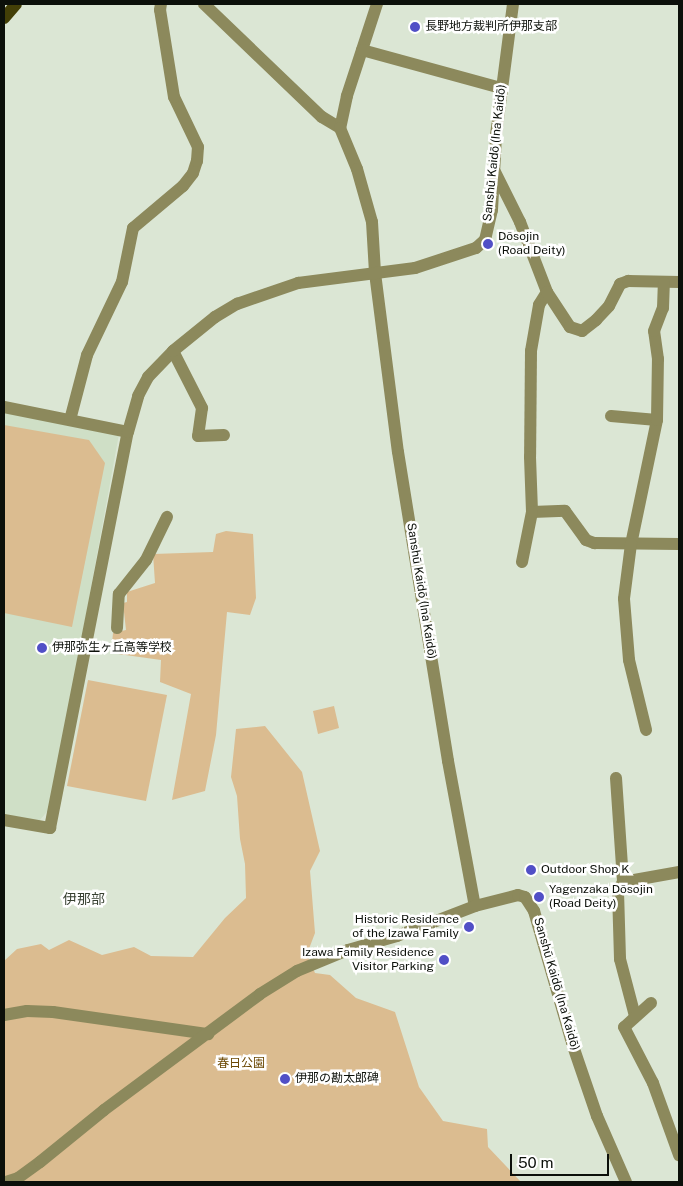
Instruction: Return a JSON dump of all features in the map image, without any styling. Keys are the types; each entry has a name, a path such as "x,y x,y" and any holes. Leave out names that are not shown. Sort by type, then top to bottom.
{"main road":[{"path":"4,18 16,4"}],"street":[{"path":"70,420 87,355 122,282 133,228 183,186 193,173 196,161 198,147 174,97 160,10 161,4"},
{"path":"4,820 51,831 128,432 138,396 148,377 173,351 215,317 236,304 298,283 375,274 372,222 357,170 340,128 347,96 377,4"},
{"name":"Sanshū Kaidō (Ina Kaidō)","path":"513,4 501,88 492,210 484,240 476,248 415,268 375,274 398,452 448,761 475,906 518,895 531,903 573,1046 597,1116 626,1182"},
{"path":"213,7 322,117 340,128"},
{"path":"362,50 501,88"},
{"path":"495,172 520,222 547,292 570,327 582,331 596,320 609,306 620,284 628,281 679,282"},
{"path":"646,730 628,651 624,599 631,544 657,420 658,359 654,331 663,308 664,283"},
{"path":"522,562 532,512 530,456 531,351 539,305 547,292"},
{"path":"173,351 202,408 198,436 224,435"},
{"path":"4,407 128,432"},
{"path":"611,416 657,420"},
{"path":"532,512 565,512 586,540 594,543 679,544"},
{"path":"117,628 119,594 146,560 167,517"},
{"path":"616,778 623,882 618,891 620,959 635,1016"},
{"path":"623,882 679,872"},
{"path":"6,1182 18,1178 104,1110 260,994 297,971 348,950 397,936 475,906"},
{"path":"651,1004 624,1027 653,1083 679,1155"},
{"path":"4,1015 27,1011 53,1012 208,1034"}],"shaded area":[{"name":"伊那弥生ヶ丘高等学校","path":"4,410 119,434 51,807 39,821 4,814"}],"green space":[{"path":"4,425 89,440 105,463 72,627 4,613"},
{"path":"226,531 253,534 256,598 250,615 227,612 216,735 205,791 172,800 191,694 160,682 161,660 111,653 113,633 126,630 123,603 127,602 127,592 155,583 153,554 213,552 216,534"},
{"path":"88,680 167,695 146,801 67,786"},
{"path":"334,706 339,728 318,734 313,711"},
{"name":"春日公園","path":"265,726 302,772 320,851 310,871 315,933 307,954 315,973 330,975 356,998 395,1012 419,1087 443,1121 487,1129 488,1147 521,1182 4,1182 4,961 17,949 41,944 49,950 69,940 102,955 134,947 151,956 193,957 225,918 246,898 245,864 240,839 237,796 231,777 236,729"}],"place":[{"name":"長野地方裁判所伊那支部","path":"415,27"},
{"name":"Dōsojin (Road Deity)","path":"488,244"},
{"name":"伊那弥生ヶ丘高等学校","path":"42,648"},
{"name":"Outdoor Shop K","path":"531,870"},
{"name":"Yagenzaka Dōsojin (Road Deity)","path":"539,897"},
{"name":"Historic Residence of the Izawa Family","path":"469,927"},
{"name":"Izawa Family Residence Visitor Parking","path":"444,960"},
{"name":"伊那の勘太郎碑","path":"285,1079"}],"district":[{"name":"伊那部","path":"84,899"}]}
